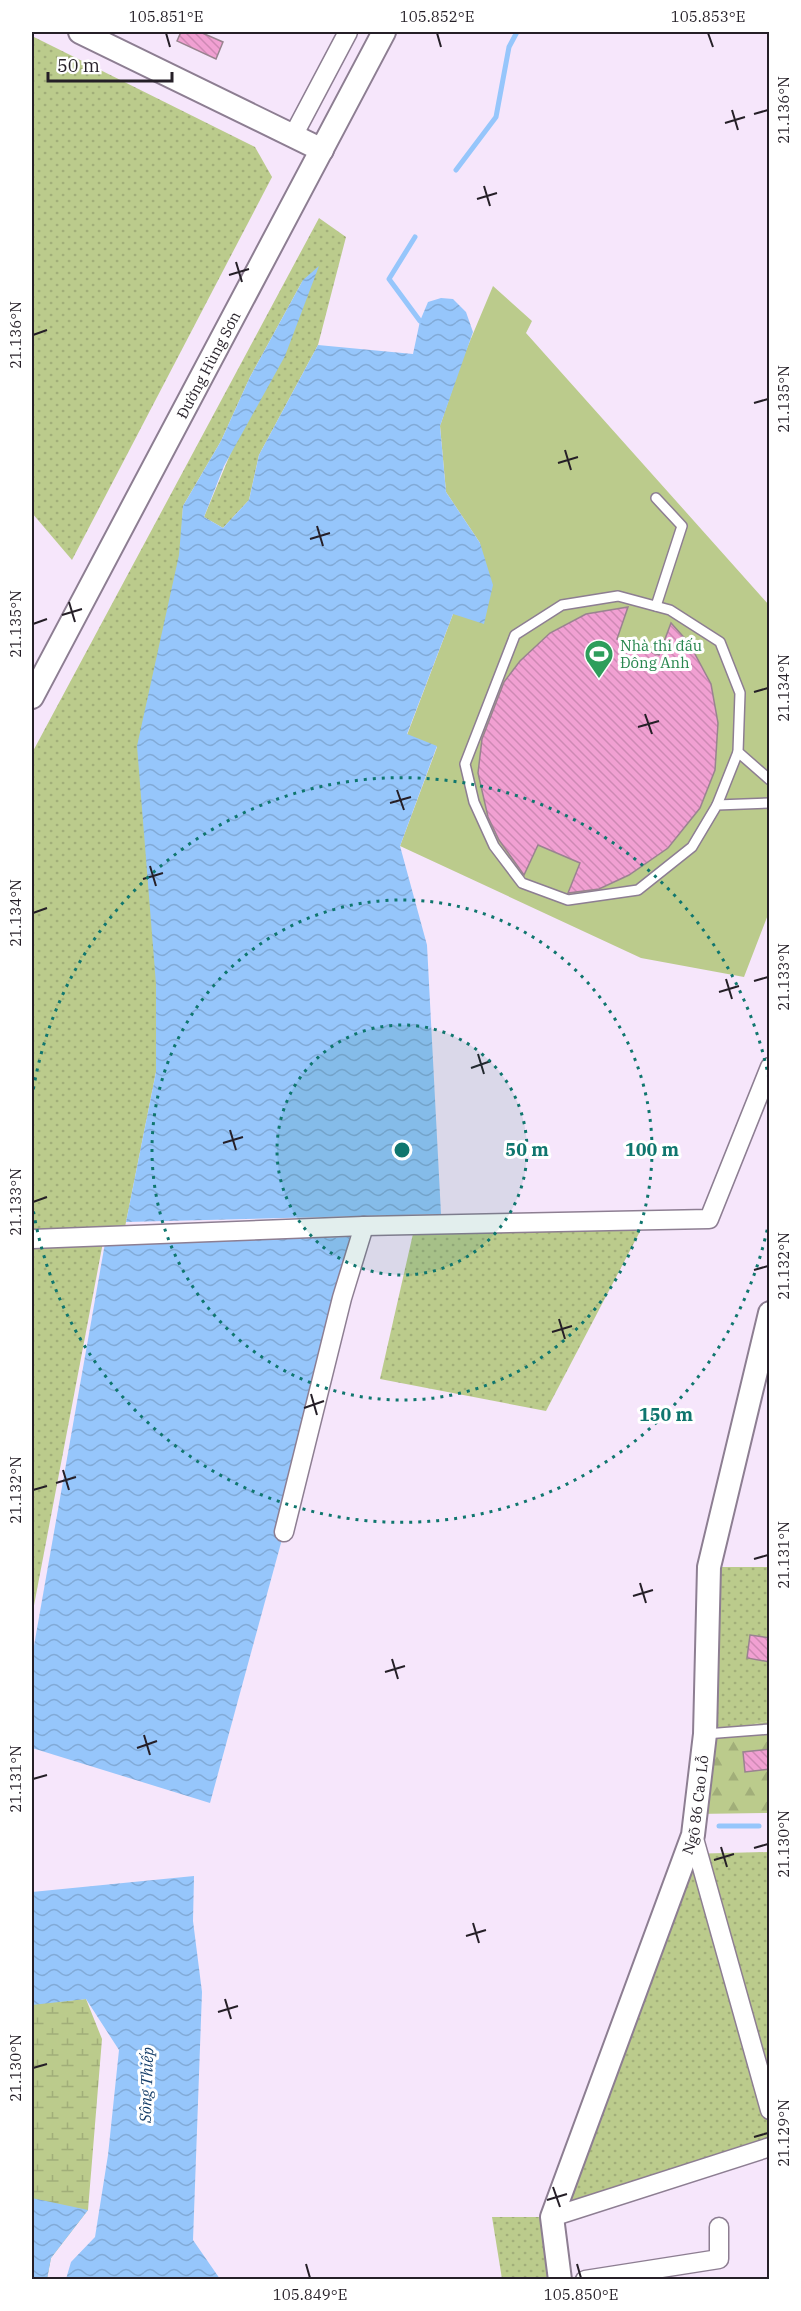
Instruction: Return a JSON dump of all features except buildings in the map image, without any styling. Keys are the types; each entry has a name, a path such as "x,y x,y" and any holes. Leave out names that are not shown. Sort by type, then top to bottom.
{"street":[{"path":"80,32 322,150"},
{"path":"293,135 348,32"},
{"name":"Đường Hùng Sơn","path":"32,697 384,32"},
{"path":"32,1239 364,1226 709,1219 770,1067"},
{"path":"284,1532 342,1298 364,1226"},
{"name":"Ngõ 86 Cao Lỗ","path":"560,2280 552,2217 693,1834 705,1734 709,1567 770,1313"},
{"path":"693,1834 770,2110"},
{"path":"552,2217 770,2147"},
{"path":"585,2280 720,2259 719,2227"}],"lane":[{"path":"656,498 682,526 656,606"},
{"path":"618,596 670,610 720,642 740,693 738,752 717,805 692,848 639,890 568,900 522,883 494,846 474,802 465,764 516,635 562,605 618,596"},
{"path":"738,752 770,780"},
{"path":"717,805 770,803"},
{"path":"705,1734 770,1729"}],"green space":[{"path":"32,36 255,147 272,177 72,560 32,513"},
{"path":"319,218 346,237 318,345 259,455 249,500 223,528 204,517 303,280 250,377 221,441 183,506 156,984 156,1072 123,1237 104,1237 32,1616 32,753"},
{"name":"Nhà thi đấu Đông Anh","path":"493,286 532,321 526,333 769,605 769,912 744,977 641,958 400,846 437,747 407,735 480,543 446,492 440,426 462,360"},
{"path":"646,1220 546,1411 380,1379 415,1225"},
{"path":"709,1567 769,1567 769,1721 705,1734"},
{"path":"769,1721 769,1813 695,1814 705,1734"},
{"path":"769,1852 769,2147 552,2217 686,1854"},
{"path":"86,1999 102,2039 88,2210 51,2258 47,2279 32,2280 32,2004"},
{"path":"492,2217 552,2217 560,2279 502,2279"}],"water":[{"path":"319,266 285,356 224,466 204,517 223,528 249,500 259,455 318,345 413,354 420,321 428,302 441,298 453,299 466,312 473,332 440,426 446,492 480,543 493,585 484,624 453,614 407,734 437,746 400,846 427,945 441,1214 126,1222 156,1072 156,984 137,746 179,555 183,506 221,441 250,377 303,280"},
{"path":"350,1237 284,1532 210,1803 32,1748 32,1657 105,1243"},
{"name":"Sông Thiếp","path":"194,1876 193,1921 202,1992 193,2240 220,2279 66,2279 71,2262 95,2237 108,2155 119,2050 86,1999 32,2005 32,1892"},
{"path":"32,2198 88,2210 51,2258 47,2279 32,2279"}],"waterway":[{"path":"456,170 496,117 509,47 517,32"},
{"path":"415,237 389,279 420,321"},
{"path":"719,1826 759,1826"}],"place":[{"name":"Nhà thi đấu Đông Anh","path":"599,680"}]}
